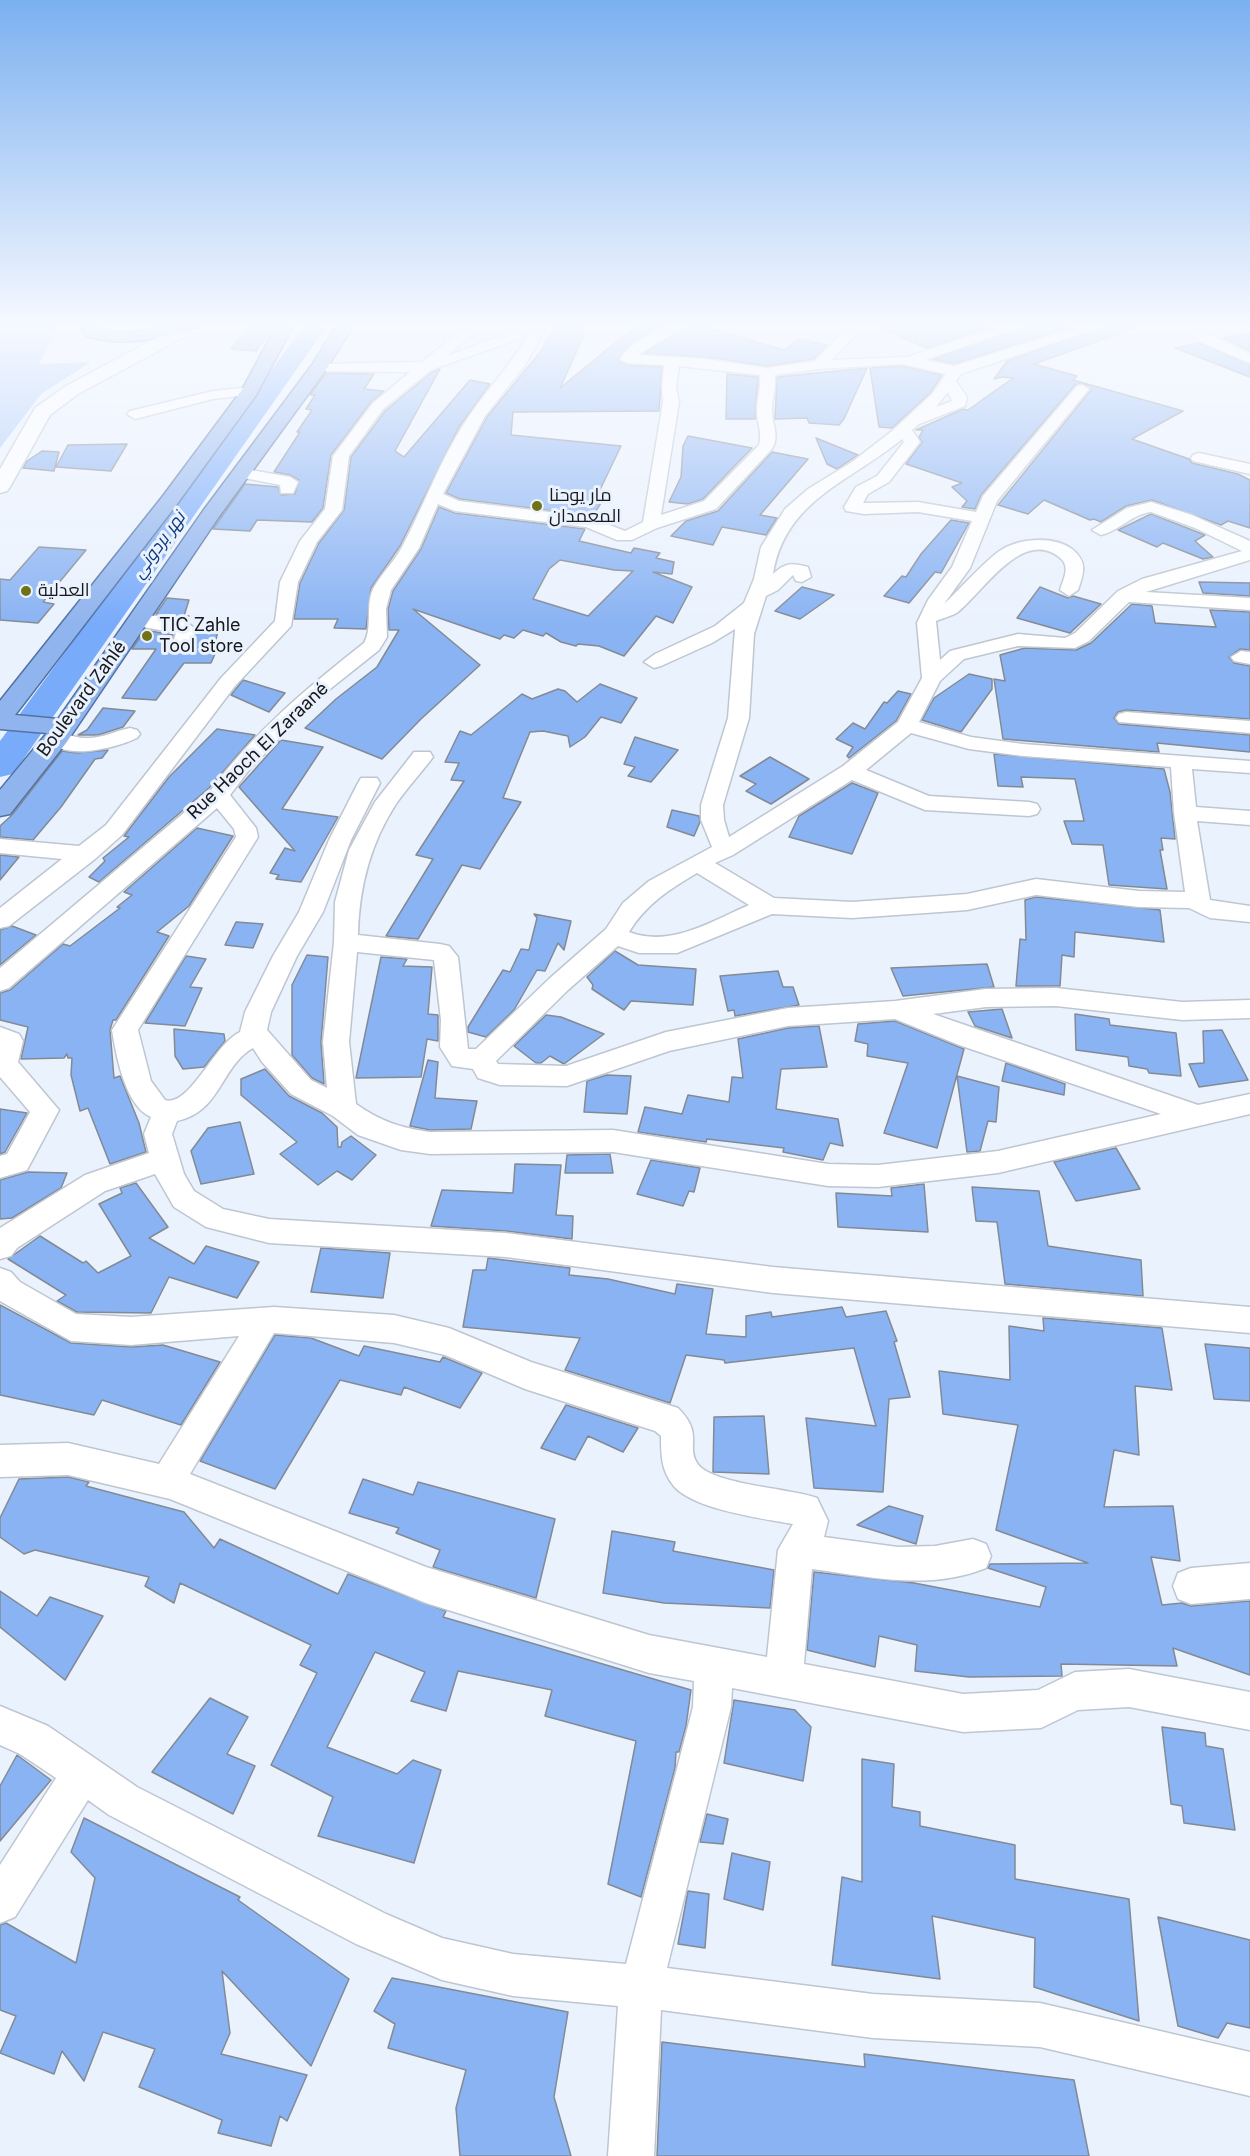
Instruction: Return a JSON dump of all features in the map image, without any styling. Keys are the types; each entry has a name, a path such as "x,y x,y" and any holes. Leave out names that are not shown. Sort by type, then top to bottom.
{"highway":[{"name":"Boulevard Zahlé","path":"0,808 60,733 139,621 188,508 233,424"},
{"name":"Boulevard Zahlé","path":"0,719 188,508 240,473 277,424"},
{"path":"0,719 60,733"}],"street":[{"path":"0,487 35,424"},
{"path":"0,920 87,854 114,830 228,682 284,622 289,582 309,541 333,510 342,453 365,424"},
{"name":"Rue Haoch El Zaraané","path":"0,982 219,795 241,765 302,703 372,646 377,637 377,609 382,590 410,548 442,474 471,424"},
{"path":"651,524 667,424"},
{"path":"434,496 455,506 589,522 623,536 642,531 651,524 710,506 766,446 769,436 767,424"},
{"path":"932,678 926,623 937,600 961,568 979,518 989,500 1053,424"},
{"path":"725,850 717,839 710,815 720,775 736,729 745,664 746,619 763,579 768,550 795,508 813,493 858,465 907,425 912,442 883,479 862,491 852,507 865,510 903,506 949,510 979,518"},
{"path":"1199,458 1233,463 1250,469"},
{"path":"240,473 290,482 287,489"},
{"path":"1101,530 1138,509 1152,507 1250,548"},
{"path":"929,618 950,609 1006,554 1041,543 1059,548 1073,559 1076,570 1069,590"},
{"path":"346,942 440,952 446,957 454,1020 453,1047 461,1059 482,1059 559,984 615,935 631,909 657,886 698,862 725,850 851,771 907,725 932,678 957,655 1018,640 1068,644 1083,637 1125,595 1148,583 1250,554"},
{"path":"654,662 707,638 735,620 744,609 790,568 801,571 802,577"},
{"path":"1125,595 1250,604"},
{"path":"139,621 170,622 186,630 183,643"},
{"path":"1126,718 1250,728"},
{"path":"907,725 969,743 1181,763 1250,767"},
{"path":"60,733 70,744 87,746 119,739 130,734"},
{"path":"343,1109 336,1042 346,942 347,902 360,850 386,802 422,757"},
{"path":"1181,763 1185,813 1195,865 1198,900"},
{"path":"851,771 925,803 1029,809"},
{"path":"252,1037 258,1012 285,956 311,912 340,840 369,783"},
{"path":"219,795 245,828 247,837 125,1030 140,1089 152,1107 166,1113 179,1109 200,1096 230,1053 242,1041 252,1037 260,1038 271,1055 301,1087 343,1109 368,1127 401,1139 430,1143 613,1142 828,1175 878,1176 998,1162 1250,1104"},
{"path":"1185,813 1250,819"},
{"path":"0,846 87,854"},
{"path":"698,862 769,906"},
{"path":"615,935 639,945 677,945 769,906 852,910 940,904 967,902 1036,887 1139,899 1198,900 1210,910 1250,914"},
{"path":"482,1059 488,1071 500,1075 567,1076 666,1042 788,1017 897,1010 986,998 1056,997 1182,1011 1250,1010"},
{"path":"897,1010 969,1038 1141,1095 1199,1117"},
{"path":"0,1036 10,1041 4,1064 45,1110 16,1162 0,1167"},
{"path":"166,1113 158,1134 170,1176 184,1199 216,1220 269,1231 506,1245 773,1281 1250,1320"},
{"path":"0,1247 6,1239 95,1184 165,1159"},
{"path":"0,1281 9,1291 70,1327 131,1331 265,1320 336,1323 394,1329 448,1342 525,1375 666,1419 677,1430 680,1467 689,1481 706,1490 805,1509 811,1518 811,1530 796,1550 784,1679"},
{"path":"167,1482 265,1320"},
{"path":"0,1461 68,1459 167,1482 426,1585 649,1653 963,1713 1041,1708 1076,1691 1129,1688 1250,1711"},
{"path":"796,1550 898,1564 935,1563 973,1556"},
{"path":"1191,1586 1250,1581"},
{"path":"631,2156 641,1987 712,1707 714,1666"},
{"path":"0,1725 34,1740 123,1801 371,1929 442,1959 513,1976 641,1987 873,2016 1040,2025 1250,2074"},
{"path":"0,1902 83,1772"}],"shaded area":[{"path":"0,424 19,424 0,448"}],"building":[{"path":"303,424 355,424 331,455 323,508 312,522 257,520 250,531 213,529 245,484 278,487 281,495 295,494 299,480 290,475 274,472 300,432 297,432"},
{"path":"376,424 410,424 395,451 404,457 433,424 461,424 400,546 371,588 366,629 334,628 338,619 294,619 300,583 319,543 344,510 351,457"},
{"path":"483,424 512,424 511,435 621,446 599,492 607,493 593,516 460,499 446,493"},
{"path":"878,424 897,424 892,428 879,427"},
{"path":"930,424 1042,424 981,495 975,509 962,507 967,501 952,487 962,483 906,464 922,442 919,437 923,430 916,430"},
{"path":"1064,424 1160,424 1132,439 1189,459 1192,463 1238,474 1250,480 1250,528 1228,521 1221,525 1152,500 1126,506 1101,522 1090,520 1044,500 1028,514 998,505"},
{"path":"688,436 752,448 703,499 688,504 669,502 681,477 683,446"},
{"path":"816,438 858,455 837,469 827,464"},
{"path":"127,444 111,471 56,467 68,445"},
{"path":"42,451 59,452 54,471 23,468 27,461"},
{"path":"772,452 808,459 760,515 777,518 766,535 722,527 713,545 671,536 686,521 718,511"},
{"path":"439,507 455,513 585,529 579,541 631,553 634,548 660,553 656,558 674,562 672,574 653,572 692,587 673,623 656,616 624,656 599,646 578,644 576,646 561,642 546,633 543,636 523,630 514,638 504,635 500,639 413,609 480,665 421,719 382,759 305,728 336,699 377,667 399,630 389,630 388,609 393,591 421,549","holes":["560,560 614,570 633,571 588,616 533,599 549,569"]},
{"path":"1151,514 1205,535 1195,541 1213,557 1203,559 1163,543 1157,547 1118,530"},
{"path":"951,520 969,523 941,573 935,572 909,603 884,596 902,576 906,577 921,554"},
{"name":"العدلية","path":"39,547 86,550 43,602 54,604 38,623 0,620 0,579 10,580"},
{"path":"1199,582 1250,583 1250,596 1203,593"},
{"path":"802,587 834,595 800,619 775,611"},
{"path":"1040,587 1068,598 1073,596 1101,604 1070,633 1017,618"},
{"path":"167,598 189,600 184,616 189,616 186,620 156,614"},
{"path":"1132,604 1152,606 1155,623 1216,627 1210,610 1250,612 1250,650 1240,649 1229,657 1234,663 1250,666 1250,719 1126,710 1118,712 1114,718 1119,724 1250,735 1250,752 1157,743 1159,752 1003,739 994,679 1005,681 1000,655 1025,648 1076,650 1091,643"},
{"path":"219,626 215,644 219,645 211,663 184,663 156,700 122,698 156,649 132,649 145,630 173,635 171,642 174,648 190,649 197,628"},
{"path":"969,674 992,679 992,689 961,732 922,720 934,698"},
{"path":"243,680 285,693 269,712 231,695"},
{"path":"600,684 637,698 621,723 601,717 585,737 570,747 568,736 543,731 530,732 503,798 521,802 480,869 462,865 418,939 386,936 433,859 416,855 464,781 451,780 459,763 445,762 460,731 471,735 522,694 532,699 558,689 565,691 577,702"},
{"path":"898,691 911,694 896,721 849,758 847,756 853,747 836,739 853,723 865,729 884,702 887,703"},
{"path":"103,708 135,711 123,727 98,735 78,735 87,730"},
{"path":"217,729 255,735 209,788 99,882 89,877 105,861 103,858 129,837 124,836 169,777"},
{"path":"635,737 678,750 651,782 628,776 635,767 624,764"},
{"path":"281,740 323,747 282,809 338,817 301,882 276,879 279,875 270,873 285,848 295,851 239,787"},
{"path":"108,750 102,758 95,759 61,807 33,840 0,837 0,826 12,815 62,751 77,753"},
{"path":"994,754 1164,769 1170,792 1175,839 1161,838 1163,850 1160,850 1167,889 1109,885 1103,845 1072,844 1064,821 1084,821 1075,779 1021,777 1023,787 998,786"},
{"path":"770,757 809,779 771,804 746,791 756,784 740,776"},
{"path":"852,783 878,793 852,854 789,837 799,816"},
{"path":"672,810 699,816 700,822 694,836 667,827"},
{"path":"197,828 233,836 189,906 157,932 169,936 116,1020 113,1020 110,1030 114,1078 120,1076 139,1123 146,1152 110,1164 88,1108 80,1111 71,1075 72,1058 68,1058 67,1054 64,1058 21,1059 28,1027 0,1020 0,993 10,990 63,944 70,946 120,908 117,907 132,895 124,892"},
{"path":"0,855 19,857 0,880"},
{"path":"1036,897 1160,910 1164,942 1075,932 1074,957 1062,955 1060,986 1016,986 1020,939 1026,940 1025,900"},
{"path":"534,914 571,921 564,950 558,943 545,971 537,970 514,1010 486,1037 468,1032 468,1027 503,970 510,972 521,949 529,950 537,918"},
{"path":"236,922 263,924 253,948 225,945"},
{"path":"12,926 36,935 0,965 0,930"},
{"path":"615,951 638,965 696,969 693,1005 631,1001 624,1010 592,989 593,985 587,977"},
{"path":"307,955 328,957 321,1042 324,1084 312,1078 292,1055 292,985"},
{"path":"186,956 206,959 190,987 202,988 185,1026 145,1023"},
{"path":"381,957 407,959 403,966 432,967 428,1014 438,1015 438,1041 427,1039 421,1077 356,1078"},
{"path":"987,964 994,987 903,996 891,968"},
{"path":"778,971 783,987 793,987 799,1005 735,1016 734,1010 728,1011 720,976"},
{"path":"1002,1009 1012,1038 975,1026 968,1012"},
{"path":"1075,1014 1109,1019 1110,1025 1176,1033 1181,1076 1149,1073 1147,1069 1129,1066 1128,1057 1076,1050"},
{"path":"546,1015 561,1017 604,1034 564,1064 550,1056 541,1063 536,1063 514,1046"},
{"path":"895,1021 964,1049 937,1148 884,1133 908,1063 867,1056 868,1044 855,1041 858,1024"},
{"path":"819,1026 827,1067 781,1069 776,1109 838,1119 843,1146 830,1143 823,1160 783,1152 784,1148 707,1139 706,1142 638,1132 645,1107 682,1114 688,1095 729,1102 732,1077 743,1078 738,1039 788,1028"},
{"path":"174,1029 224,1034 225,1041 204,1067 183,1069 175,1056"},
{"path":"1222,1030 1248,1080 1199,1087 1189,1064 1204,1063 1203,1031"},
{"path":"428,1060 438,1062 435,1098 477,1101 471,1129 430,1130 410,1126"},
{"path":"1006,1063 1065,1084 1064,1095 1002,1081"},
{"path":"265,1069 289,1096 322,1113 337,1127 338,1147 341,1147 342,1142 351,1136 376,1155 352,1180 337,1171 318,1185 280,1154 297,1142 241,1095 241,1079"},
{"path":"607,1075 631,1076 627,1114 584,1112 587,1081"},
{"path":"957,1076 999,1087 996,1122 988,1121 980,1151 967,1152"},
{"path":"0,1109 27,1113 5,1152 0,1154"},
{"path":"240,1122 254,1174 201,1184 191,1151 208,1128"},
{"path":"1116,1148 1140,1189 1076,1201 1054,1162"},
{"path":"610,1154 613,1173 565,1173 567,1155"},
{"path":"651,1160 700,1168 694,1192 689,1191 683,1206 637,1194"},
{"path":"515,1164 561,1165 556,1215 573,1216 572,1239 506,1231 431,1226 442,1190 513,1193"},
{"path":"28,1172 67,1173 61,1188 12,1218 0,1219 0,1180"},
{"path":"136,1183 168,1227 149,1238 194,1264 206,1246 259,1262 237,1298 169,1277 151,1313 77,1312 57,1301 66,1295 8,1259 40,1236 83,1263 86,1261 98,1273 131,1256 99,1204 122,1193 120,1188"},
{"path":"924,1184 928,1232 838,1227 836,1193 892,1196 891,1188"},
{"path":"972,1187 1039,1191 1048,1246 1141,1260 1143,1296 1005,1284 997,1222 976,1221"},
{"path":"321,1248 390,1253 383,1298 311,1292"},
{"path":"488,1258 570,1268 569,1275 608,1279 675,1294 677,1284 713,1289 706,1334 746,1337 746,1316 771,1312 772,1317 842,1307 846,1317 886,1311 897,1341 894,1342 910,1397 889,1399 883,1492 814,1488 806,1418 876,1426 854,1348 725,1363 724,1360 686,1355 670,1403 565,1370 580,1338 463,1327 473,1270 486,1270"},
{"path":"0,1305 71,1343 131,1347 163,1345 220,1362 181,1425 102,1400 94,1415 0,1395"},
{"path":"1043,1318 1162,1328 1172,1390 1135,1386 1139,1455 1114,1450 1104,1507 1173,1506 1180,1561 1151,1557 1162,1605 1182,1603 1191,1606 1250,1601 1250,1675 1173,1648 1177,1666 1061,1664 1062,1676 969,1677 915,1671 917,1645 879,1636 875,1667 807,1650 814,1572 914,1583 1040,1607 1046,1587 988,1568 990,1564 1088,1563 996,1530 1018,1425 943,1414 939,1371 1010,1380 1009,1326 1044,1331"},
{"path":"275,1335 311,1338 359,1356 364,1346 440,1362 443,1357 482,1373 460,1408 404,1387 401,1395 340,1380 275,1489 200,1461"},
{"path":"1205,1344 1250,1348 1250,1401 1214,1399"},
{"path":"566,1405 638,1428 623,1452 588,1436 575,1460 541,1448"},
{"path":"764,1416 769,1474 713,1472 714,1417"},
{"path":"68,1477 89,1482 86,1486 184,1512 214,1548 220,1539 338,1594 348,1574 446,1611 443,1617 691,1690 686,1726 679,1752 676,1752 675,1768 641,1897 608,1884 636,1741 545,1716 552,1690 458,1671 446,1711 411,1701 425,1672 375,1652 327,1747 397,1774 413,1760 441,1770 414,1863 318,1836 333,1797 271,1765 317,1673 300,1665 311,1645 180,1583 174,1603 145,1586 149,1577 35,1550 24,1554 0,1537 0,1518 19,1479"},
{"path":"363,1479 413,1495 418,1482 555,1519 536,1598 433,1567 440,1550 396,1533 399,1528 349,1513"},
{"path":"889,1506 923,1516 916,1544 857,1525"},
{"path":"612,1531 675,1542 673,1551 774,1570 770,1608 664,1603 603,1593"},
{"path":"0,1591 37,1616 50,1597 103,1616 65,1680 0,1627"},
{"path":"210,1698 248,1717 227,1754 255,1766 233,1814 152,1772"},
{"path":"734,1700 795,1710 811,1727 803,1781 724,1763"},
{"path":"1162,1727 1205,1733 1206,1746 1223,1749 1235,1830 1184,1823 1182,1806 1171,1804"},
{"path":"17,1755 51,1780 0,1841 0,1786"},
{"path":"862,1759 894,1764 892,1807 920,1812 920,1826 1015,1845 1015,1879 1129,1899 1139,2021 1034,1987 1035,1938 932,1916 940,1979 832,1965 842,1877 862,1882"},
{"path":"707,1814 728,1819 723,1844 700,1842"},
{"path":"84,1818 240,1897 238,1900 349,1979 311,2066 222,1971 230,2033 221,2054 307,2075 287,2121 280,2116 271,2146 218,2133 222,2120 139,2087 155,2049 103,2032 84,2081 62,2051 54,2074 0,2053 16,2016 0,2010 0,1925 6,1923 76,1963 95,1878 71,1852"},
{"path":"732,1853 770,1862 763,1910 724,1899"},
{"path":"688,1891 709,1894 705,1948 678,1944"},
{"path":"1158,1917 1250,1940 1250,2028 1227,2023 1218,2038 1178,2026"},
{"path":"392,1978 568,2012 554,2097 571,2156 460,2156 456,2108 466,2070 388,2048 395,2024 374,2011"},
{"path":"662,2042 865,2067 864,2054 1074,2080 1089,2156 657,2156"}],"waterway":[{"name":"نهر بردوني","path":"0,766 246,424"}],"place":[{"name":"مار يوحنا المعمدان","path":"537,506"},
{"name":"العدلية","path":"26,591"},
{"name":"TIC Zahle Tool store","path":"147,636"}]}
